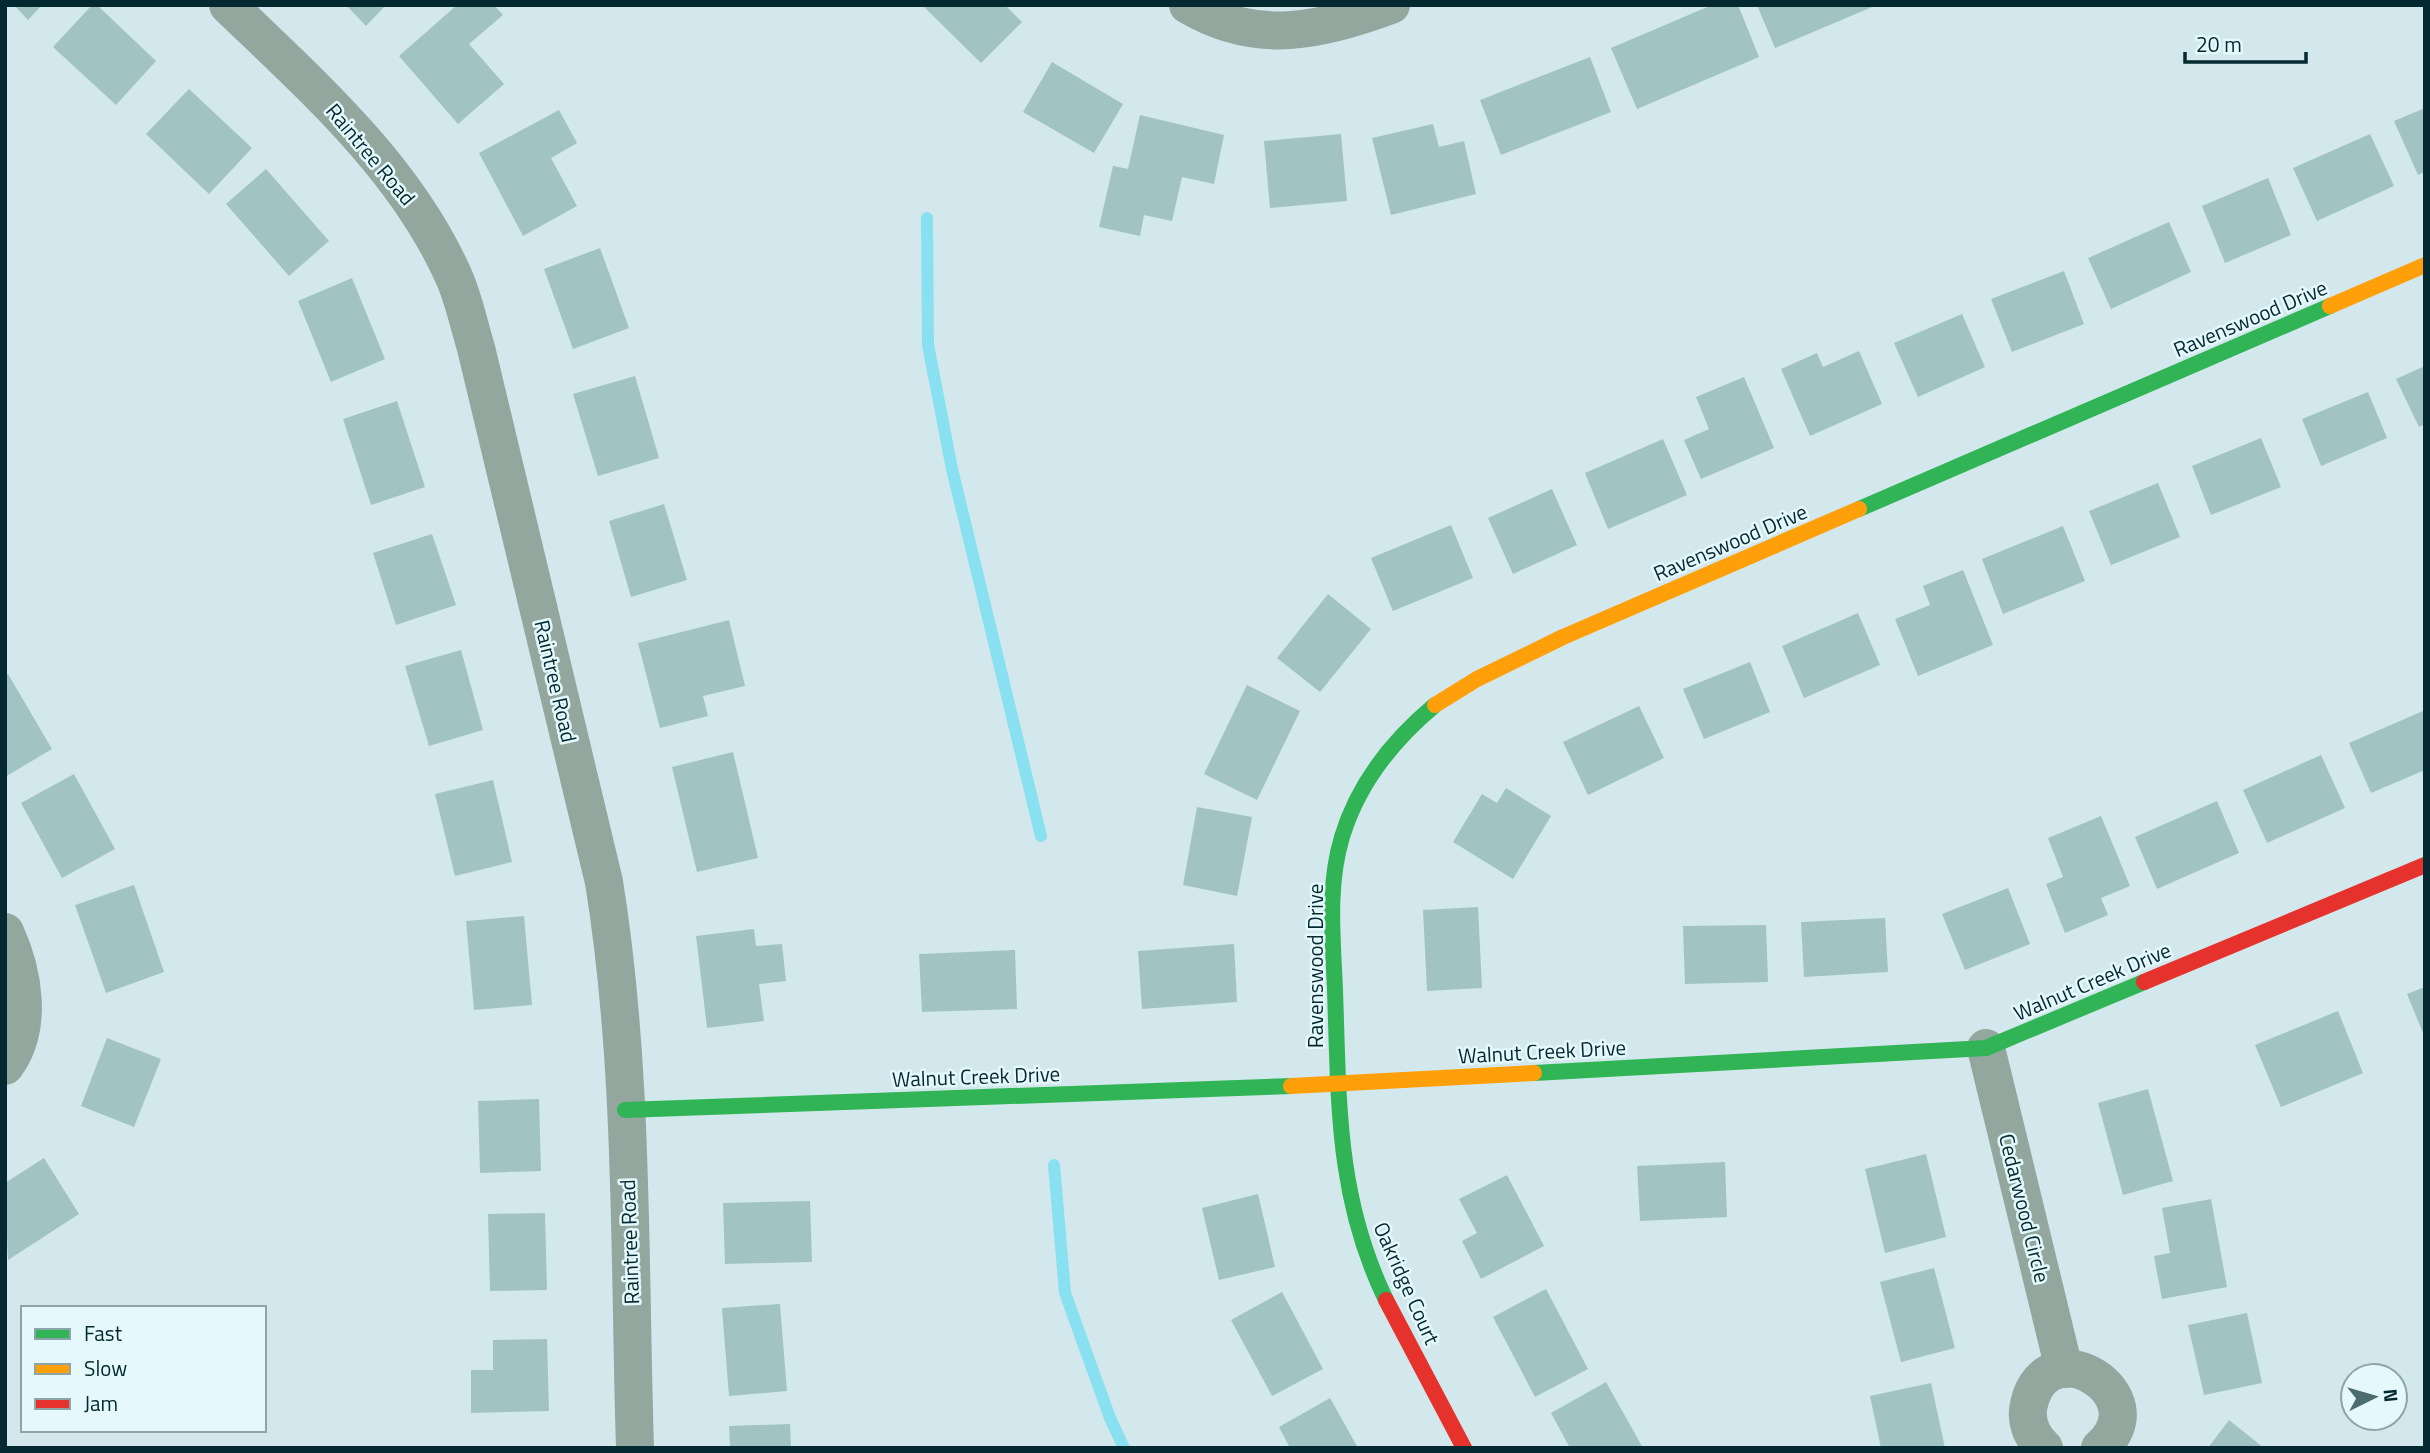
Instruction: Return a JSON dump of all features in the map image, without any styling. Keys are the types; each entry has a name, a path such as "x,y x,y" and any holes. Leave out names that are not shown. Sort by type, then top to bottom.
{"street":[{"name":"Raintree Road","path":"228,5 337,110 405,191 455,279 480,362 604,882 613,938 625,1110 635,1448"},
{"path":"1188,5 1208,17 1251,27 1296,32 1341,23 1391,5"},
{"name":"Ravenswood Drive","path":"1337,1084 1332,897 1338,854 1352,808 1374,770 1430,707 1469,683 1563,637 2425,265"},
{"name":"Walnut Creek Drive","path":"625,1110 1337,1084 1986,1048 2425,865"},
{"path":"5,932 18,961 23,996 20,1030 5,1066"},
{"name":"Cedarwood Circle","path":"1986,1048 2064,1369"},
{"name":"Oakridge Court","path":"1337,1084 1346,1177 1362,1243 1387,1301 1464,1448"},
{"path":"2044,1448 2029,1428 2027,1412 2030,1397 2044,1379 2064,1369 2079,1368 2092,1373 2112,1393 2116,1421 2112,1434 2101,1448"}],"building":[{"path":"14,5 42,5 28,20"},
{"path":"92,5 97,5 156,61 116,105 53,47"},
{"path":"346,5 386,5 366,26"},
{"path":"457,5 494,5 503,15 469,44 504,84 458,124 399,56"},
{"path":"922,5 1005,5 1022,22 981,63"},
{"path":"1712,5 1738,5 1759,57 1637,109 1611,48"},
{"path":"1757,5 1877,5 1775,48"},
{"path":"1590,57 1611,112 1501,155 1480,100"},
{"path":"1052,62 1123,104 1094,153 1023,112"},
{"path":"189,89 252,148 209,194 146,134"},
{"path":"2425,108 2425,172 2418,175 2394,121"},
{"path":"559,110 577,143 551,158 577,206 523,236 479,153"},
{"path":"1140,115 1224,135 1214,184 1182,177 1172,221 1144,215 1140,236 1099,227 1113,166 1128,169"},
{"path":"1433,124 1439,147 1464,141 1476,194 1391,215 1372,138"},
{"path":"1341,134 1347,201 1270,208 1264,141"},
{"path":"2370,134 2394,186 2317,221 2293,168"},
{"path":"266,169 329,241 289,276 226,204"},
{"path":"2268,178 2291,235 2225,263 2202,206"},
{"path":"2169,222 2191,272 2111,309 2088,258"},
{"path":"600,248 629,328 573,349 544,269"},
{"path":"2064,271 2084,324 2012,352 1991,299"},
{"path":"352,278 385,359 331,382 298,301"},
{"path":"1962,314 1985,367 1918,397 1894,343"},
{"path":"1859,351 1882,404 1810,436 1781,369 1817,353 1823,367"},
{"path":"2425,366 2425,424 2419,427 2396,379"},
{"path":"635,376 659,458 598,476 573,394"},
{"path":"1744,377 1774,448 1701,479 1684,440 1709,429 1696,397"},
{"path":"2368,392 2387,438 2321,466 2302,419"},
{"path":"397,401 425,487 371,505 343,419"},
{"path":"2261,438 2281,487 2211,515 2192,466"},
{"path":"1663,439 1687,495 1608,529 1585,473"},
{"path":"2158,483 2180,537 2111,565 2089,511"},
{"path":"1552,489 1577,545 1513,574 1488,518"},
{"path":"664,504 687,580 631,597 609,521"},
{"path":"1451,525 1473,578 1393,611 1371,558"},
{"path":"2063,526 2085,581 2003,614 1982,559"},
{"path":"432,534 456,605 396,625 373,553"},
{"path":"1963,570 1993,645 1918,676 1895,619 1930,605 1923,586"},
{"path":"1328,594 1371,629 1320,692 1277,658"},
{"path":"1858,613 1880,665 1804,698 1782,646"},
{"path":"729,620 745,686 703,696 708,716 660,728 638,643"},
{"path":"461,650 483,730 429,746 405,666"},
{"path":"1750,662 1770,712 1704,739 1683,689"},
{"path":"8,674 52,749 5,777 5,675"},
{"path":"1247,685 1300,711 1257,800 1204,774"},
{"path":"1639,706 1664,758 1588,795 1563,742"},
{"path":"2423,711 2425,770 2371,793 2349,743"},
{"path":"733,752 758,858 697,872 672,767"},
{"path":"2321,755 2345,808 2267,843 2243,790"},
{"path":"74,774 115,849 62,878 21,803"},
{"path":"493,780 512,862 455,876 435,794"},
{"path":"1506,788 1551,816 1513,879 1453,842 1482,794 1497,803"},
{"path":"2217,801 2239,853 2157,889 2135,837"},
{"path":"1197,807 1252,817 1237,896 1183,885"},
{"path":"2101,816 2130,886 2101,898 2108,915 2065,933 2046,884 2063,877 2048,838"},
{"path":"134,885 164,972 106,993 75,905"},
{"path":"2008,888 2030,944 1965,970 1942,914"},
{"path":"1478,907 1482,988 1427,991 1423,910"},
{"path":"524,916 532,1005 474,1010 466,921"},
{"path":"1885,918 1888,972 1804,977 1801,922"},
{"path":"1766,925 1768,982 1685,984 1683,926"},
{"path":"754,929 756,946 782,944 786,981 759,984 764,1021 707,1028 696,936"},
{"path":"1234,944 1237,1002 1142,1009 1138,951"},
{"path":"1015,950 1017,1009 922,1012 919,954"},
{"path":"2425,987 2425,1038 2407,994"},
{"path":"2338,1011 2363,1073 2281,1107 2255,1045"},
{"path":"107,1038 161,1059 134,1127 81,1106"},
{"path":"2148,1089 2173,1181 2123,1195 2098,1103"},
{"path":"539,1099 541,1171 480,1173 478,1101"},
{"path":"1926,1154 1946,1237 1885,1253 1865,1169"},
{"path":"44,1158 79,1214 8,1260 5,1183"},
{"path":"1725,1162 1727,1217 1640,1221 1637,1166"},
{"path":"1507,1175 1544,1246 1481,1279 1462,1241 1477,1233 1459,1199"},
{"path":"1258,1194 1275,1267 1219,1280 1202,1208"},
{"path":"2211,1199 2227,1287 2162,1299 2154,1256 2170,1253 2162,1208"},
{"path":"810,1201 812,1262 725,1264 723,1203"},
{"path":"545,1213 547,1290 490,1291 488,1214"},
{"path":"1934,1268 1955,1348 1901,1362 1880,1282"},
{"path":"1546,1289 1588,1369 1535,1397 1493,1317"},
{"path":"1282,1292 1323,1369 1272,1396 1231,1320"},
{"path":"780,1304 787,1391 729,1396 722,1308"},
{"path":"2247,1313 2262,1383 2204,1395 2188,1325"},
{"path":"547,1339 549,1411 471,1413 471,1370 493,1370 493,1340"},
{"path":"1606,1382 1643,1448 1570,1448 1551,1413"},
{"path":"1931,1383 1945,1448 1881,1448 1870,1396"},
{"path":"1330,1398 1358,1448 1290,1448 1279,1427"},
{"path":"2229,1420 2264,1448 2208,1448"},
{"path":"790,1424 791,1448 730,1448 729,1426"}],"waterway":[{"path":"927,218 928,345 952,469 1041,836"},
{"path":"1054,1165 1065,1293 1110,1418 1124,1448"}],"traffic: fast":[{"path":"1859,509 2330,306"},
{"path":"1386,1300 1358,1224 1343,1148 1332,933 1334,875 1342,837 1367,781 1391,748 1435,705"},
{"path":"1534,1073 1986,1048 2144,982"},
{"path":"625,1110 1291,1086"}],"traffic: slow":[{"path":"2330,306 2425,265"},
{"path":"1435,705 1477,679 1563,637 1859,509"},
{"path":"1291,1086 1534,1073"}],"traffic: jam":[{"path":"2144,982 2425,865"},
{"path":"1386,1300 1464,1448"}]}
